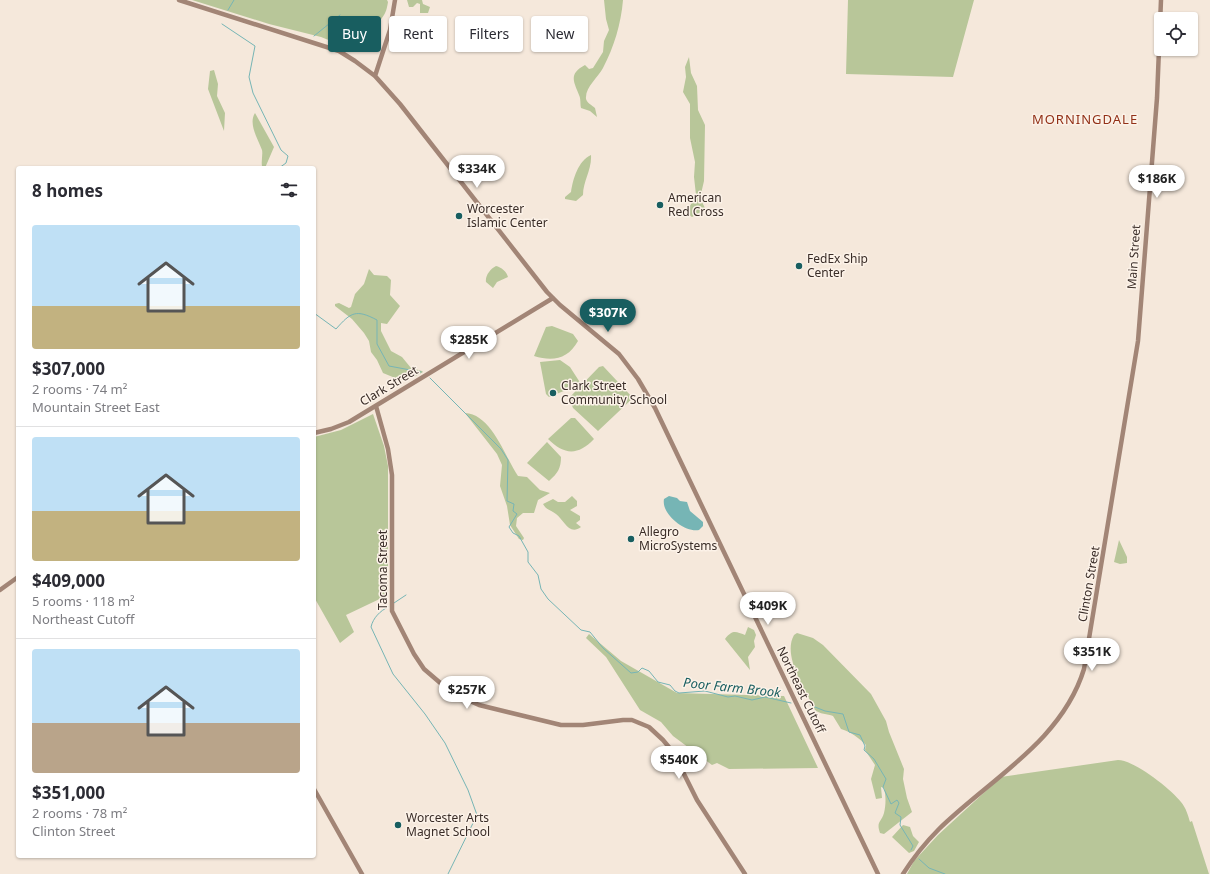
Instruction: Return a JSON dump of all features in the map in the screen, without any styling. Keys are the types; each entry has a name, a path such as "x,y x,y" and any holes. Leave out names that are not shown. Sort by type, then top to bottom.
{"main road":[{"name":"Northeast Cutoff","path":"179,0 328,47 348,56 375,76 400,104 518,257 553,298 619,354 631,368 643,386 878,874"},
{"path":"375,76 390,30 395,0"},
{"name":"Main Street","path":"1130,395 1140,320 1159,71 1161,0"},
{"name":"Clark Street","path":"316,432 342,426 553,298"},
{"name":"Clinton Street","path":"903,874 916,854 939,829 1054,726 1066,709 1077,688 1087,657 1130,395"},
{"name":"Tacoma Street","path":"376,406 388,449 392,475 392,611 414,654 424,669 452,693 479,705 561,725 579,725 632,720 649,727 664,740 673,752 697,800 745,874"},
{"path":"0,590 16,578"},
{"path":"316,792 362,874"}],"green space":[{"path":"192,0 387,0 388,2 387,8 381,19 381,16 328,16 328,40 269,24"},
{"path":"407,0 422,0 423,4 430,7 428,13 420,13 420,4 417,3 413,7 409,7"},
{"path":"604,0 623,0 619,27 610,52 603,68 590,86 587,93 586,99 595,108 597,117 590,111 581,108 580,98 574,82 574,75 585,65 589,69 593,68 603,52 604,41 609,30"},
{"path":"848,0 974,0 953,77 846,74"},
{"path":"689,57 691,73 697,86 698,110 705,125 704,181 700,198 705,208 692,217 688,214 690,206 696,195 694,177 695,162 690,138 690,104 683,92 686,77 685,67"},
{"path":"214,70 218,84 217,96 225,113 224,131 208,89 210,71"},
{"path":"255,113 274,147 266,166 262,166 262,150 253,127 253,117"},
{"path":"591,155 583,195 576,201 565,199 565,197 571,192 579,166"},
{"path":"496,266 504,270 508,277 497,282 493,288 486,282 486,277 488,273"},
{"path":"369,269 374,275 387,276 391,280 390,295 400,306 387,324 381,323 381,331 391,351 402,357 411,368 423,372 414,377 400,380 383,373 377,360 371,352 369,341 364,333 352,319 335,306 335,304 339,303 349,308 351,307 355,294 364,284"},
{"path":"552,326 573,334 578,341 570,352 559,358 547,359 534,356 546,327"},
{"path":"560,360 570,367 581,384 549,397 546,394 540,362"},
{"path":"603,366 633,398 598,431 573,408 569,398 599,367"},
{"path":"465,413 475,415 490,429 497,438 518,476 527,477 540,490 550,493 538,500 534,513 523,513 517,518 516,526 524,538 523,540 519,539 510,525 507,506 500,486 502,465 497,454"},
{"path":"373,414 384,446 388,466 388,595 346,615 354,632 340,643 316,601 316,436 341,430"},
{"path":"571,418 575,418 594,439 588,445 577,451 565,451 548,439"},
{"path":"547,442 561,457 558,470 549,481 527,463"},
{"path":"572,496 577,501 577,506 570,510 580,516 580,520 576,523 581,527 573,530 543,504 553,499 558,502 565,502"},
{"path":"1119,540 1127,557 1127,563 1120,564 1114,562"},
{"path":"748,627 754,630 756,635 754,641 755,647 748,657 750,670 725,639 730,634 735,632 745,635"},
{"path":"797,633 813,638 823,645 871,694 886,721 904,769 903,779 912,812 884,834 880,833 879,822 884,813 885,794 884,788 881,787 882,798 876,799 871,779 875,765 865,750 866,745 863,742 841,729 833,716 814,709 792,660 791,643 794,635"},
{"path":"589,634 621,661 677,693 784,696 818,768 729,769 717,763 712,765 673,736 661,722 640,710 606,657 586,638"},
{"path":"1118,760 1125,761 1152,776 1181,802 1186,809 1190,822 1192,821 1209,874 907,874 914,861 938,835 1001,777"},
{"path":"903,825 910,827 913,836 919,842 914,851 909,853 892,837"}],"water":[{"path":"669,496 677,498 680,501 687,502 690,511 703,522 703,526 699,530 687,529 670,516 664,505 664,499"}],"waterway":[{"name":"Poor Farm Brook","path":"228,10 234,0"},
{"path":"314,36 340,15"},
{"name":"Poor Farm Brook","path":"222,24 255,46 249,77 253,93 281,150 288,156 286,163 282,166"},
{"name":"Poor Farm Brook","path":"316,314 336,329 346,319 354,314 364,314 377,320 377,344 389,366 421,372"},
{"name":"Poor Farm Brook","path":"430,378 501,449 508,460 507,501 514,504 513,511 517,514 509,527 513,533 519,536 528,552 528,562 538,575 541,589 548,599 581,630 590,632 603,648 631,673 638,672 642,668 649,671 658,682 670,685 679,693 705,691 728,697 735,696 752,700 765,697 791,703"},
{"path":"394,603 406,595"},
{"path":"388,607 377,615 371,627 393,674 425,714 445,743 468,790 477,815 448,874"},
{"name":"Poor Farm Brook","path":"810,705 825,711 843,714 849,732 860,735 865,746 864,750 874,759 886,779 883,787 891,804 897,800 899,803 895,813 901,817 900,825 913,846 911,850"},
{"name":"Poor Farm Brook","path":"919,859 929,868 945,874"}],"place":[{"name":"American Red Cross","path":"660,205"},
{"name":"Worcester Islamic Center","path":"459,216"},
{"name":"FedEx Ship Center","path":"799,266"},
{"name":"Clark Street Community School","path":"553,393"},
{"name":"Allegro MicroSystems","path":"631,539"},
{"name":"Worcester Arts Magnet School","path":"398,825"}],"district":[{"name":"MORNINGDALE","path":"1085,119"}]}
